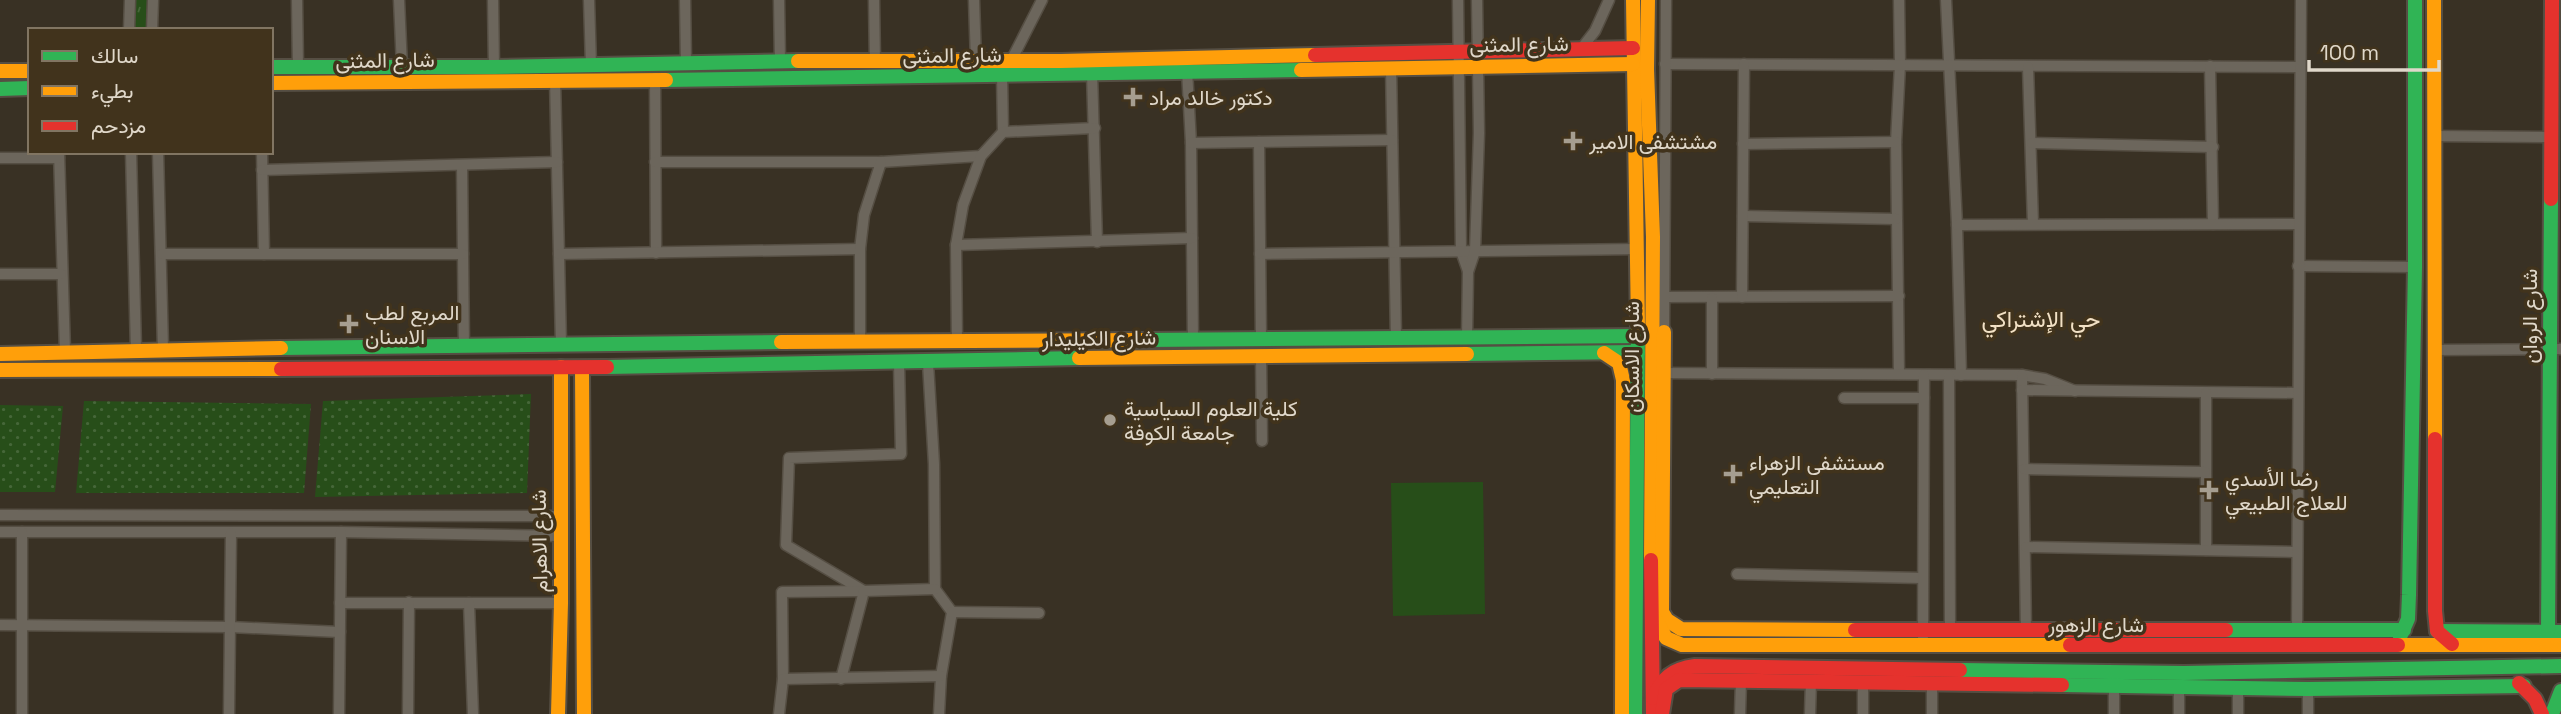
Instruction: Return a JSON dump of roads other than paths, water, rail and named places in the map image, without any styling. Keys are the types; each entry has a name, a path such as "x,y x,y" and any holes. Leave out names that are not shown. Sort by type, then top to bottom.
{"main road":[{"name":"شارع الاسكان","path":"1633,0 1638,352 1630,479 1629,568 1635,714"},
{"name":"شارع الاسكان","path":"1648,0 1647,69 1658,238 1657,547 1651,609 1653,714"},
{"path":"2394,644 2404,630 2408,618 2415,0"},
{"path":"2434,0 2437,631 2452,644"},
{"path":"2434,23 2439,8 2446,0"},
{"name":"شارع الروان","path":"2552,0 2551,137 2556,289 2555,632"},
{"name":"شارع المثنى","path":"273,67 494,67 780,61 1011,61 1043,67 1062,67 1459,51 1633,48"},
{"path":"719,62 725,70 722,79"},
{"path":"743,62 739,63 736,70 744,79"},
{"name":"شارع المثنى","path":"1062,67 1092,73 1633,64"},
{"name":"شارع المثنى","path":"273,83 1002,75 1043,67"},
{"path":"0,71 28,71"},
{"path":"2415,71 2434,72"},
{"path":"0,89 28,88"},
{"path":"1658,331 1663,373 1657,547 1662,611 1667,621 1681,629 1923,637 1950,631 2404,630"},
{"name":"شارع الكيليدار","path":"0,354 561,344 1638,336"},
{"path":"1604,337 1604,352 1616,360 1623,375 1630,479"},
{"path":"1073,341 1066,346 1065,351 1067,355 1075,358"},
{"path":"959,362 971,356 1024,355 1030,349 1026,342 1021,342"},
{"name":"شارع الكيليدار","path":"0,370 582,368 1075,358 1638,352"},
{"path":"24,353 18,363 28,370"},
{"name":"شارع الاهرام","path":"558,714 561,367"},
{"name":"شارع الاهرام","path":"582,368 584,714"},
{"path":"560,451 583,452"},
{"path":"2409,557 2435,556"},
{"path":"1622,714 1629,568"},
{"name":"شارع الزهور","path":"1651,609 1658,628 1669,642 1675,644 1799,645 1923,637 2158,646 2561,645"},
{"path":"2437,631 2555,632"},
{"path":"1772,666 1769,656 1773,650 1799,645"},
{"path":"2158,646 2165,650 2168,661 2165,668 2158,672"},
{"path":"2204,646 2194,657 2198,668 2205,672"},
{"path":"1653,698 1664,677 1682,667 1772,666 1896,676 2042,678 2114,687 2337,689 2525,686"},
{"path":"1662,714 1663,693 1675,681 1863,682 1896,676 1932,684 2158,672 2561,666"},
{"path":"558,668 565,676 571,677 583,669"},
{"path":"2482,668 2507,676 2525,686 2536,699 2542,714"},
{"path":"2274,671 2275,689"},
{"path":"2337,671 2337,689"},
{"path":"558,694 570,686 584,692"},
{"path":"2552,714 2561,691"}],"street":[{"path":"130,0 130,28"},
{"path":"152,28 153,0"},
{"path":"297,0 298,67"},
{"path":"399,0 402,67"},
{"path":"493,0 494,67"},
{"path":"589,0 591,65"},
{"path":"685,0 686,62"},
{"path":"779,0 780,61"},
{"path":"874,0 875,63"},
{"path":"974,0 976,61"},
{"path":"1011,61 1042,0"},
{"path":"1458,0 1461,251 1468,272"},
{"path":"1467,338 1468,272 1475,251 1479,145 1477,0"},
{"path":"1581,49 1595,32 1609,0"},
{"path":"1658,331 1664,297 1658,238 1666,0"},
{"path":"1899,0 1900,65 1896,142 1899,374"},
{"path":"1946,0 1961,375"},
{"path":"2297,631 2301,0"},
{"path":"1665,64 2300,66"},
{"path":"1742,297 1744,64"},
{"path":"2210,66 2213,224"},
{"path":"1391,67 1396,338"},
{"path":"2028,67 2033,224"},
{"path":"1186,70 1191,143 1193,340"},
{"path":"1092,73 1097,242"},
{"path":"957,341 956,245 962,205 981,156 1003,132 1002,75"},
{"path":"655,78 656,253"},
{"path":"555,79 561,344"},
{"path":"1003,132 1095,128"},
{"path":"2434,136 2551,137"},
{"path":"1191,143 1392,140"},
{"path":"1259,142 1262,339"},
{"path":"1743,144 1896,142"},
{"path":"2032,143 2213,147"},
{"path":"1460,145 1479,145"},
{"path":"131,154 136,350"},
{"path":"158,154 163,349"},
{"path":"262,154 264,254"},
{"path":"0,158 59,155 65,352"},
{"path":"655,162 881,162 981,156"},
{"path":"262,170 557,162"},
{"path":"860,342 860,249 864,215 881,162"},
{"path":"462,165 464,347"},
{"path":"1743,216 1896,219"},
{"path":"1957,225 2298,224"},
{"path":"956,245 1192,238"},
{"path":"559,254 860,249"},
{"path":"1260,254 1637,249"},
{"path":"162,254 463,254"},
{"path":"2298,266 2414,267"},
{"path":"0,274 61,274"},
{"path":"1664,297 1899,296"},
{"path":"1712,298 1712,374"},
{"path":"2436,350 2555,349"},
{"path":"1261,356 1262,441"},
{"path":"864,591 786,545 789,458 901,454 899,363"},
{"path":"928,363 934,464 935,589 952,612 941,676 939,714"},
{"path":"1663,373 2022,376 2045,379 2075,391"},
{"path":"1923,637 1924,375"},
{"path":"1949,375 1950,631"},
{"path":"2022,376 2026,631"},
{"path":"2022,390 2298,393"},
{"path":"2206,393 2206,550"},
{"path":"1843,398 1924,398"},
{"path":"2024,469 2205,472"},
{"path":"0,515 559,516"},
{"path":"111,516 119,524 113,533"},
{"path":"149,533 144,522 150,516"},
{"path":"0,532 341,532 559,536"},
{"path":"22,532 22,714"},
{"path":"339,714 341,532"},
{"path":"229,714 231,533"},
{"path":"2026,547 2296,552"},
{"path":"1737,574 1922,578"},
{"path":"779,714 783,678 782,592 935,589"},
{"path":"841,679 864,591"},
{"path":"408,714 409,602"},
{"path":"340,603 561,603"},
{"path":"469,603 473,714"},
{"path":"952,612 1040,613"},
{"path":"0,625 230,627 340,632"},
{"path":"783,678 941,676"},
{"path":"1740,714 1741,680"},
{"path":"1810,714 1811,681"},
{"path":"1863,682 1863,714"},
{"path":"1932,684 1933,714"},
{"path":"2114,687 2114,714"},
{"path":"2179,688 2179,714"},
{"path":"2238,688 2238,714"},
{"path":"2308,689 2308,714"}],"place":[{"name":"دكتور خالد مراد","path":"1133,97"},
{"name":"مشتشفى الامير","path":"1573,141"},
{"name":"المربع لطب الاسنان","path":"349,324"},
{"name":"كلية العلوم السياسية جامعة الكوفة","path":"1110,420"},
{"name":"مستشفى الزهراء التعليمي","path":"1733,474"},
{"name":"رضا الأسدي للعلاج الطبيعي","path":"2209,490"}],"district":[{"name":"حي الإشتراكي","path":"2041,319"}]}
